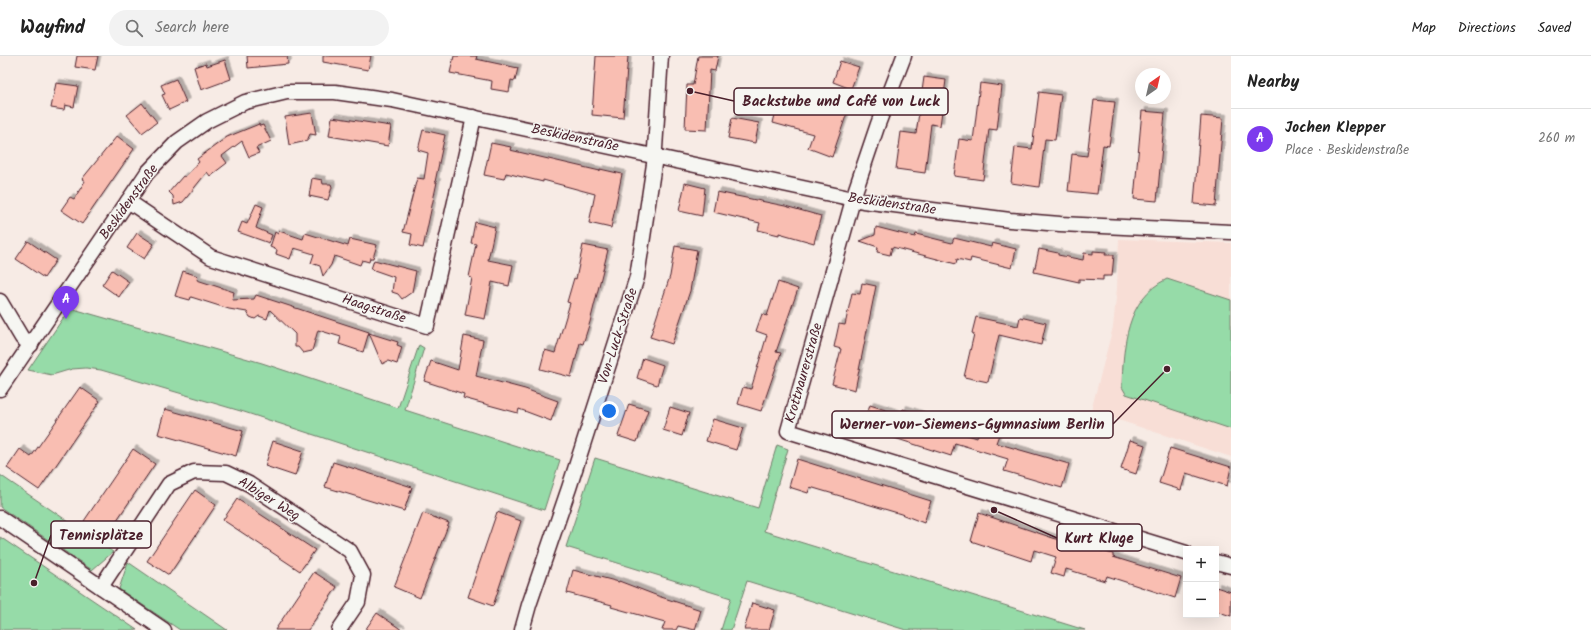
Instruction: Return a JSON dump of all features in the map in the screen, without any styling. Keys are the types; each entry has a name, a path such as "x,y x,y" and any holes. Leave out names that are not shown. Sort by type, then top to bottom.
{"street":[{"name":"Von-Luck-Straße","path":"522,630 529,604 569,488 637,277 655,156 661,56"},
{"name":"Krottnaurerstraße","path":"904,56 878,124 853,199 788,431 1183,552"},
{"name":"Beskidenstraße","path":"0,389 147,173 178,142 207,121 245,102 287,92 309,90 348,93 392,100 853,199 1010,220 1060,224 1231,232"},
{"name":"Haagstraße","path":"128,201 211,257 427,326 474,117"},
{"path":"0,302 22,338 31,345"},
{"name":"Albiger Weg","path":"101,587 170,484 194,472 226,473 249,484 350,551 363,575 358,602 339,630"},
{"path":"0,518 164,630"},
{"path":"1219,563 1231,566"}],"shaded area":[{"path":"1119,239 1231,243 1231,457 1091,411 1113,327 1117,288"}],"green space":[{"path":"1167,279 1231,300 1231,429 1126,394 1122,387 1126,340 1135,311 1143,298 1153,287"},
{"path":"70,308 262,363 398,408 419,345 424,348 405,410 560,460 544,510 244,412 101,370 86,368 72,369 52,375 28,370"},
{"path":"777,445 788,449 764,531 1085,630 906,630 747,581 731,630 721,630 731,598 566,547 595,458 758,508"},
{"path":"0,475 113,552 92,570 0,507"},
{"path":"0,537 137,630 0,630"},
{"path":"128,562 227,630 180,630 119,589"}],"building":[{"path":"77,56 98,56 95,70 75,67"},
{"path":"247,56 287,56 288,64 248,68"},
{"path":"323,56 371,56 368,70 323,62"},
{"path":"454,56 477,56 476,59 518,68 515,81 511,80 509,92 491,89 492,81 450,73"},
{"path":"596,56 628,56 623,118 592,115"},
{"path":"698,56 718,56 715,71 710,70 707,130 685,129 687,85 693,85"},
{"path":"225,60 231,79 201,90 194,67 206,63 207,66"},
{"path":"840,61 859,67 851,89 833,82"},
{"path":"924,77 946,80 940,126 931,124 925,173 896,169 901,132 916,134"},
{"path":"176,79 186,102 169,110 162,95 165,94 161,85"},
{"path":"56,83 78,86 74,107 65,105 64,110 51,108"},
{"path":"980,83 1002,86 997,130 989,129 983,180 954,176 959,139 973,141"},
{"path":"1039,92 1061,95 1055,140 1045,139 1039,187 1011,183 1015,147 1032,149"},
{"path":"1094,100 1115,102 1109,146 1103,145 1097,194 1068,191 1072,154 1087,156"},
{"path":"778,102 820,113 824,102 848,110 832,157 808,148 813,134 773,123"},
{"path":"142,103 157,122 142,133 127,115"},
{"path":"1142,111 1165,113 1157,201 1134,199"},
{"path":"312,113 316,135 310,134 307,141 289,145 285,117"},
{"path":"1201,116 1223,118 1216,206 1194,204"},
{"path":"332,117 391,126 388,146 329,136"},
{"path":"732,118 759,123 755,143 728,138"},
{"path":"259,124 260,126 263,125 271,141 256,148 259,153 249,157 242,141 222,156 227,163 210,176 207,172 183,202 174,205 173,196 169,192 183,176 185,177 199,162 197,159 227,137"},
{"path":"423,130 445,135 423,248 410,245 412,234 403,232 417,178 424,179 428,153 418,150"},
{"path":"117,136 134,149 82,224 61,210 70,197 74,199 85,181 82,179"},
{"path":"491,143 511,147 510,150 600,171 600,169 622,174 611,228 589,223 595,194 543,180 543,182 506,173 504,179 484,175"},
{"path":"312,178 322,180 323,184 331,184 332,187 328,200 309,196"},
{"path":"685,183 705,188 702,216 679,211"},
{"path":"717,192 785,206 821,216 814,243 779,233 779,235 758,230 760,223 713,212"},
{"path":"256,204 263,207 256,228 272,235 269,243 238,232 242,222 247,224"},
{"path":"475,222 495,227 488,260 513,265 509,286 492,282 485,319 465,315 472,278 469,277 476,244 471,243"},
{"path":"876,227 915,237 916,234 952,243 954,238 991,247 992,243 1016,249 1012,268 971,258 970,262 957,259 956,264 892,247 890,255 877,252 878,247 860,241 875,235"},
{"path":"279,231 303,239 305,233 348,246 350,239 377,245 373,258 370,258 369,262 362,260 360,265 334,256 331,265 323,276 320,266 311,263 314,254 294,248 290,259 276,254 277,250 270,247 275,232 278,234"},
{"path":"137,233 154,244 144,259 127,248"},
{"path":"28,241 56,260 44,278 16,259"},
{"path":"583,245 608,250 590,322 583,344 580,343 571,377 540,369 545,350 555,353 570,303 567,302 574,278 576,279"},
{"path":"675,246 697,250 690,291 672,344 650,337 670,276"},
{"path":"1039,249 1058,253 1058,255 1083,260 1084,253 1093,254 1093,251 1106,252 1105,255 1114,255 1112,276 1103,276 1103,280 1079,279 1079,282 1034,272"},
{"path":"374,260 416,271 412,292 402,299 398,294 392,292 394,277 371,269"},
{"path":"112,270 129,282 119,297 102,285"},
{"path":"183,271 198,276 197,280 234,292 232,300 254,299 256,295 369,332 363,352 339,344 341,337 318,330 312,351 303,353 298,347 295,347 295,334 270,310 267,319 259,316 255,319 250,317 247,312 229,309 191,297 190,300 175,296"},
{"path":"778,282 798,289 776,352 781,353 761,411 738,404 743,387 751,389 767,335 756,331 762,314 767,316"},
{"path":"862,283 876,286 855,390 832,384 841,349 834,347 839,324 845,325 852,293 860,294"},
{"path":"976,317 1018,326 1020,317 1046,323 1041,345 999,335 988,382 964,377 974,334 972,333"},
{"path":"369,333 398,342 397,345 402,347 397,364 388,361 382,364"},
{"path":"464,336 483,340 476,376 525,389 558,401 551,421 519,409 518,413 463,398 464,394 424,381 431,361 458,370"},
{"path":"643,358 663,365 657,385 637,378"},
{"path":"80,387 100,401 39,490 7,468 20,449 31,457"},
{"path":"629,404 648,410 637,442 618,436"},
{"path":"870,405 901,415 903,409 921,415 920,420 977,438 981,423 1001,429 996,443 1069,464 1062,488 1004,471 1008,459 955,443 951,456 863,428"},
{"path":"670,407 689,413 682,436 663,430"},
{"path":"165,409 243,431 236,456 158,434"},
{"path":"713,419 743,428 736,450 706,441"},
{"path":"1130,440 1145,445 1136,474 1121,469"},
{"path":"273,441 303,451 295,476 265,466"},
{"path":"1170,448 1231,467 1227,486 1186,473 1181,490 1159,483"},
{"path":"133,449 155,464 106,536 84,521"},
{"path":"797,459 931,501 924,523 901,514 810,487 808,493 789,487"},
{"path":"333,462 412,487 404,511 325,487"},
{"path":"195,490 216,505 169,575 147,561"},
{"path":"237,499 315,550 300,571 223,520"},
{"path":"497,512 521,521 493,606 468,597"},
{"path":"423,513 449,523 420,598 394,587"},
{"path":"979,513 1053,538 1113,554 1113,557 1181,578 1175,598 1107,576 1105,581 1066,569 1064,577 1051,573 1056,557 1034,550 1031,561 971,541"},
{"path":"573,570 619,581 701,610 695,630 678,626 676,630 662,630 665,622 611,607 612,605 567,593"},
{"path":"314,572 337,587 308,630 275,630"},
{"path":"1219,588 1231,592 1231,616 1219,612"},
{"path":"752,603 775,610 769,630 744,630"},
{"path":"377,613 402,630 365,630"}],"place":[{"name":"Backstube und Café von Luck","path":"690,91"},
{"name":"Jochen Klepper","path":"66,319"},
{"name":"Werner-von-Siemens-Gymnasium Berlin","path":"1167,369"},
{"name":"Kurt Kluge","path":"994,510"},
{"name":"Tennisplätze","path":"34,583"}]}
